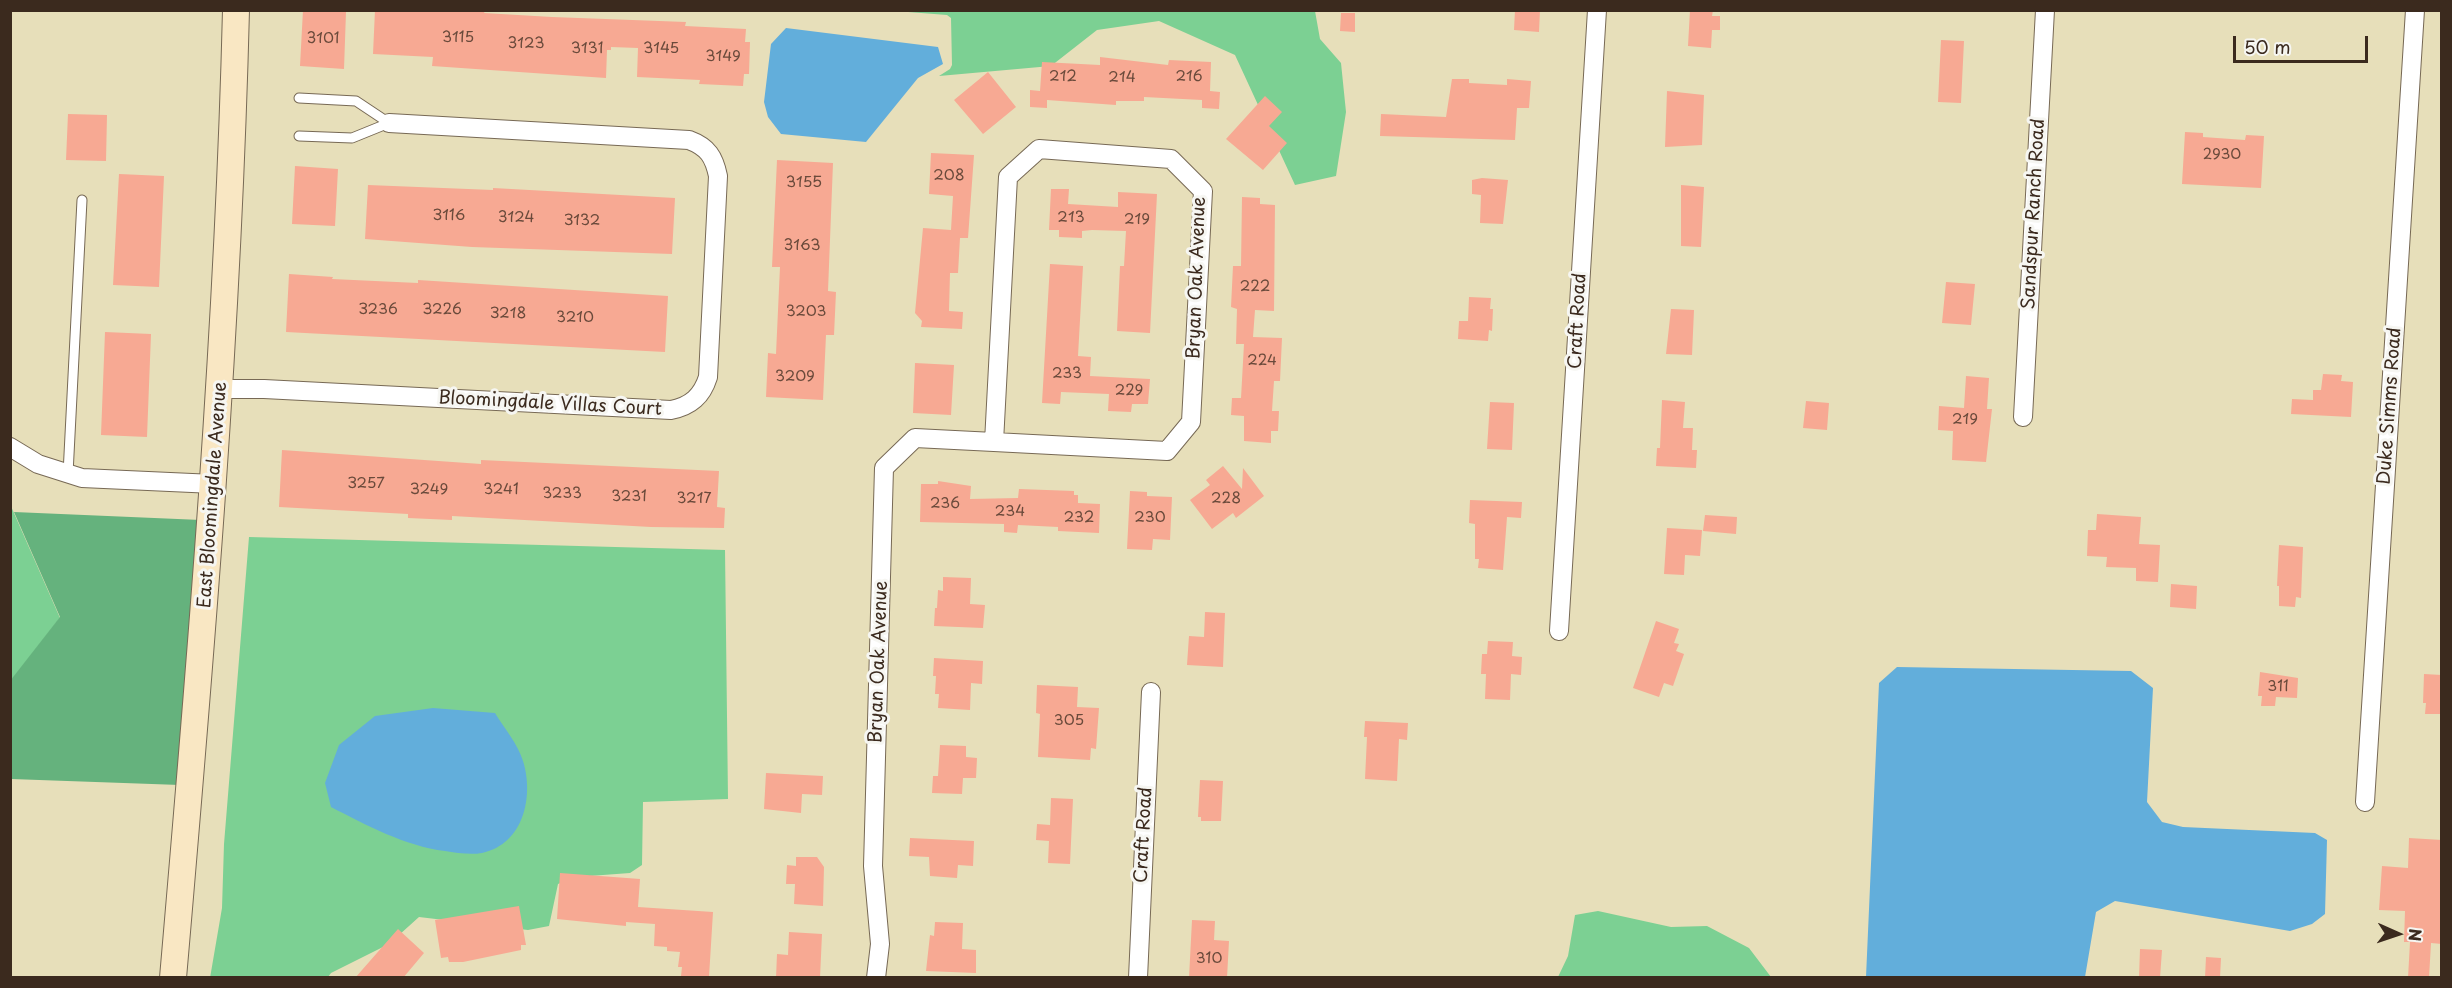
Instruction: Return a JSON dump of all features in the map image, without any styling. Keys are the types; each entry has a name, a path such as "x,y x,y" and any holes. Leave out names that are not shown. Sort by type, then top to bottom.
{"main road":[{"name":"East Bloomingdale Avenue","path":"173,978 221,389 236,10"}],"street":[{"name":"Craft Road","path":"1559,631 1597,10"},
{"name":"Sandspur Ranch Road","path":"2023,417 2045,10"},
{"name":"Duke Simms Road","path":"2365,802 2415,10"},
{"name":"Bloomingdale Villas Court","path":"221,389 264,389 671,410 684,408 704,390 708,377 718,176 710,153 700,144 689,140 389,123"},
{"name":"Bryan Oak Avenue","path":"876,978 880,944 873,866 884,468 915,438 1167,451 1191,422 1203,191 1171,159 1039,149 1008,177 994,442"},
{"path":"10,447 38,464 82,478 214,484"},
{"name":"Craft Road","path":"1138,978 1151,692"}],"lane":[{"path":"299,98 356,101 389,123"},
{"path":"299,136 352,138 389,123"},
{"path":"68,474 82,200"}],"green space":[{"path":"895,11 1315,11 1320,39 1341,63 1346,112 1336,176 1295,185 1235,55 1159,21 1097,30 1051,66 939,76 952,65 951,18 947,15"},
{"path":"10,504 60,618 11,681 10,681"},
{"path":"14,512 201,520 180,785 11,779 10,681 60,617"},
{"path":"249,537 725,550 728,799 643,802 642,865 630,873 576,877 558,884 549,926 528,930 419,917 389,944 331,973 328,977 210,978 222,908 224,844"},
{"path":"1598,911 1671,927 1707,926 1749,948 1771,977 1558,977 1568,956 1575,915"}],"water":[{"path":"786,28 938,47 943,64 918,78 866,142 781,134 768,117 764,102 771,44"},
{"path":"1897,667 2131,671 2153,688 2147,802 2162,822 2183,827 2315,833 2327,840 2325,914 2312,924 2290,931 2115,901 2096,912 2085,977 1866,977 1879,683"},
{"path":"433,708 495,713 521,755 526,775 526,803 516,829 508,840 496,848 474,854 415,845 386,834 331,807 325,783 339,745 375,716"}],"building":[{"path":"303,10 346,12 344,69 300,66"},
{"path":"375,10 485,11 484,13 552,17 686,22 685,26 746,29 745,42 750,42 749,74 744,74 743,86 699,84 700,80 637,77 638,48 611,47 611,50 607,50 606,78 432,66 433,57 373,54"},
{"path":"1515,10 1540,10 1539,32 1514,30"},
{"path":"1690,10 1713,10 1712,16 1720,16 1720,30 1712,30 1711,48 1688,46"},
{"path":"1341,13 1355,13 1355,32 1340,31"},
{"path":"1941,40 1964,41 1961,103 1938,102"},
{"path":"1100,57 1168,65 1169,60 1211,62 1210,91 1220,92 1219,109 1202,108 1202,100 1144,97 1144,101 1116,101 1116,105 1047,100 1047,108 1030,107 1030,90 1040,91 1042,62 1100,65"},
{"path":"988,72 1016,107 983,134 954,100"},
{"path":"1452,79 1469,79 1469,83 1507,85 1507,79 1531,81 1529,108 1517,108 1515,140 1380,136 1381,114 1446,117"},
{"path":"1667,91 1704,95 1702,145 1665,147"},
{"path":"1265,96 1282,112 1269,126 1287,143 1263,170 1226,139"},
{"path":"68,114 107,115 106,161 66,160"},
{"path":"2185,132 2203,133 2203,137 2245,140 2246,135 2264,136 2261,188 2182,184"},
{"path":"931,153 974,155 968,238 960,238 958,273 950,273 949,311 963,312 962,329 921,327 922,321 915,313 923,228 951,230 953,196 929,194"},
{"path":"777,160 833,163 828,291 836,292 834,335 826,335 823,400 766,397 768,353 776,354 780,267 772,267"},
{"path":"295,166 338,169 335,226 292,224"},
{"path":"119,174 164,176 159,287 113,285"},
{"path":"1482,178 1508,180 1503,224 1480,223 1481,195 1472,194 1472,180"},
{"path":"368,185 493,190 493,188 675,198 672,254 472,247 365,239"},
{"path":"1681,185 1704,187 1701,247 1681,246"},
{"path":"1051,189 1069,189 1068,204 1118,207 1118,192 1157,194 1150,333 1117,331 1120,266 1124,266 1126,231 1092,230 1082,231 1082,238 1059,237 1059,230 1049,230"},
{"path":"1242,197 1260,198 1260,204 1275,205 1274,311 1255,310 1253,337 1282,338 1280,381 1274,381 1272,411 1279,411 1278,431 1271,431 1271,443 1244,441 1244,416 1231,415 1232,398 1241,398 1244,344 1236,344 1237,309 1231,307 1233,266 1241,266"},
{"path":"1050,264 1083,266 1078,356 1091,357 1090,376 1150,379 1148,404 1132,404 1131,412 1108,411 1109,394 1061,392 1060,404 1042,403"},
{"path":"289,274 333,277 332,279 418,283 418,280 668,296 665,352 286,332"},
{"path":"1946,282 1975,284 1971,325 1942,323"},
{"path":"1469,297 1491,298 1492,331 1489,330 1488,341 1458,339 1459,321 1468,321"},
{"path":"1671,309 1694,310 1692,355 1666,354"},
{"path":"105,332 151,334 147,437 101,435"},
{"path":"915,363 954,365 951,415 913,413"},
{"path":"2323,374 2342,375 2341,381 2353,382 2351,417 2291,414 2292,399 2313,400 2313,390 2321,390"},
{"path":"1966,376 1989,378 1987,409 1992,409 1986,462 1952,460 1953,431 1938,430 1939,406 1964,408"},
{"path":"1662,400 1685,402 1683,428 1693,428 1692,450 1697,450 1696,468 1656,466 1657,448 1660,448"},
{"path":"1806,401 1829,403 1827,430 1803,428"},
{"path":"1490,402 1514,403 1512,450 1487,449"},
{"path":"282,450 481,464 481,460 719,471 717,507 725,508 724,528 651,527 452,516 452,520 408,518 408,514 279,507"},
{"path":"1223,466 1242,489 1243,468 1264,496 1236,518 1233,513 1212,529 1190,500 1210,485 1206,480"},
{"path":"938,481 971,486 970,499 1018,498 1019,489 1074,491 1074,495 1078,495 1078,503 1100,504 1099,533 1058,531 1058,527 1018,525 1017,533 1004,532 1004,524 920,522 921,484 938,484"},
{"path":"1130,491 1147,492 1147,496 1172,497 1170,540 1153,539 1152,550 1127,549"},
{"path":"1470,500 1522,502 1521,518 1507,517 1503,570 1478,568 1479,559 1475,559 1475,524 1469,523"},
{"path":"2097,514 2141,517 2139,544 2160,545 2158,582 2136,581 2136,568 2106,567 2107,557 2087,556 2088,530 2096,530"},
{"path":"1705,515 1737,517 1736,534 1703,531"},
{"path":"1667,528 1702,530 1700,556 1685,555 1684,575 1664,574"},
{"path":"2279,545 2303,547 2301,598 2296,597 2295,607 2279,606 2279,586 2277,586"},
{"path":"943,577 971,578 970,604 985,605 983,628 934,626 938,590 943,591"},
{"path":"2171,584 2197,586 2196,609 2170,607"},
{"path":"1205,612 1225,613 1223,667 1187,665 1189,636 1204,637"},
{"path":"1656,621 1679,629 1674,643 1679,644 1676,651 1684,654 1673,686 1664,683 1659,697 1633,688"},
{"path":"1488,641 1513,642 1512,656 1522,657 1521,675 1511,674 1510,700 1485,699 1486,674 1481,674 1482,654 1487,654"},
{"path":"934,658 983,661 982,684 971,683 970,710 938,708 939,694 935,694 936,676 933,676"},
{"path":"2260,672 2298,678 2297,698 2276,697 2275,706 2261,706 2262,696 2258,696"},
{"path":"2424,674 2442,675 2442,714 2425,714"},
{"path":"1037,685 1078,687 1077,707 1099,708 1096,749 1091,748 1090,760 1038,757 1040,714 1036,713"},
{"path":"1365,721 1408,723 1407,740 1399,739 1397,781 1365,779 1367,737 1364,737"},
{"path":"940,745 966,746 966,757 977,758 976,778 963,778 962,794 932,793 933,776 938,776"},
{"path":"766,773 823,776 822,795 802,794 801,813 764,809"},
{"path":"1200,780 1223,781 1221,821 1201,821 1201,817 1198,817"},
{"path":"1051,798 1073,799 1070,864 1048,863 1049,841 1036,840 1037,824 1050,825"},
{"path":"910,838 974,841 973,866 958,865 957,878 930,876 929,857 909,856"},
{"path":"2409,838 2442,840 2442,944 2431,943 2429,978 2408,978 2410,942 2404,942 2405,911 2379,910 2382,866 2408,868"},
{"path":"796,857 817,857 824,867 823,906 794,904 795,884 786,884 787,865 796,866"},
{"path":"560,873 640,879 638,907 713,912 709,977 681,976 682,967 678,967 680,952 667,951 667,947 654,946 655,924 626,922 626,926 557,919"},
{"path":"519,906 526,945 521,945 521,950 463,962 449,962 448,957 441,958 435,920"},
{"path":"1192,920 1215,921 1214,940 1229,941 1227,978 1189,978"},
{"path":"935,922 963,923 962,949 976,950 976,973 926,971 930,935 934,936"},
{"path":"398,929 424,953 403,978 355,978"},
{"path":"789,932 822,934 820,978 776,978 777,954 788,955"},
{"path":"2140,949 2162,950 2160,978 2139,978"},
{"path":"2206,957 2221,958 2220,978 2205,978"}]}
